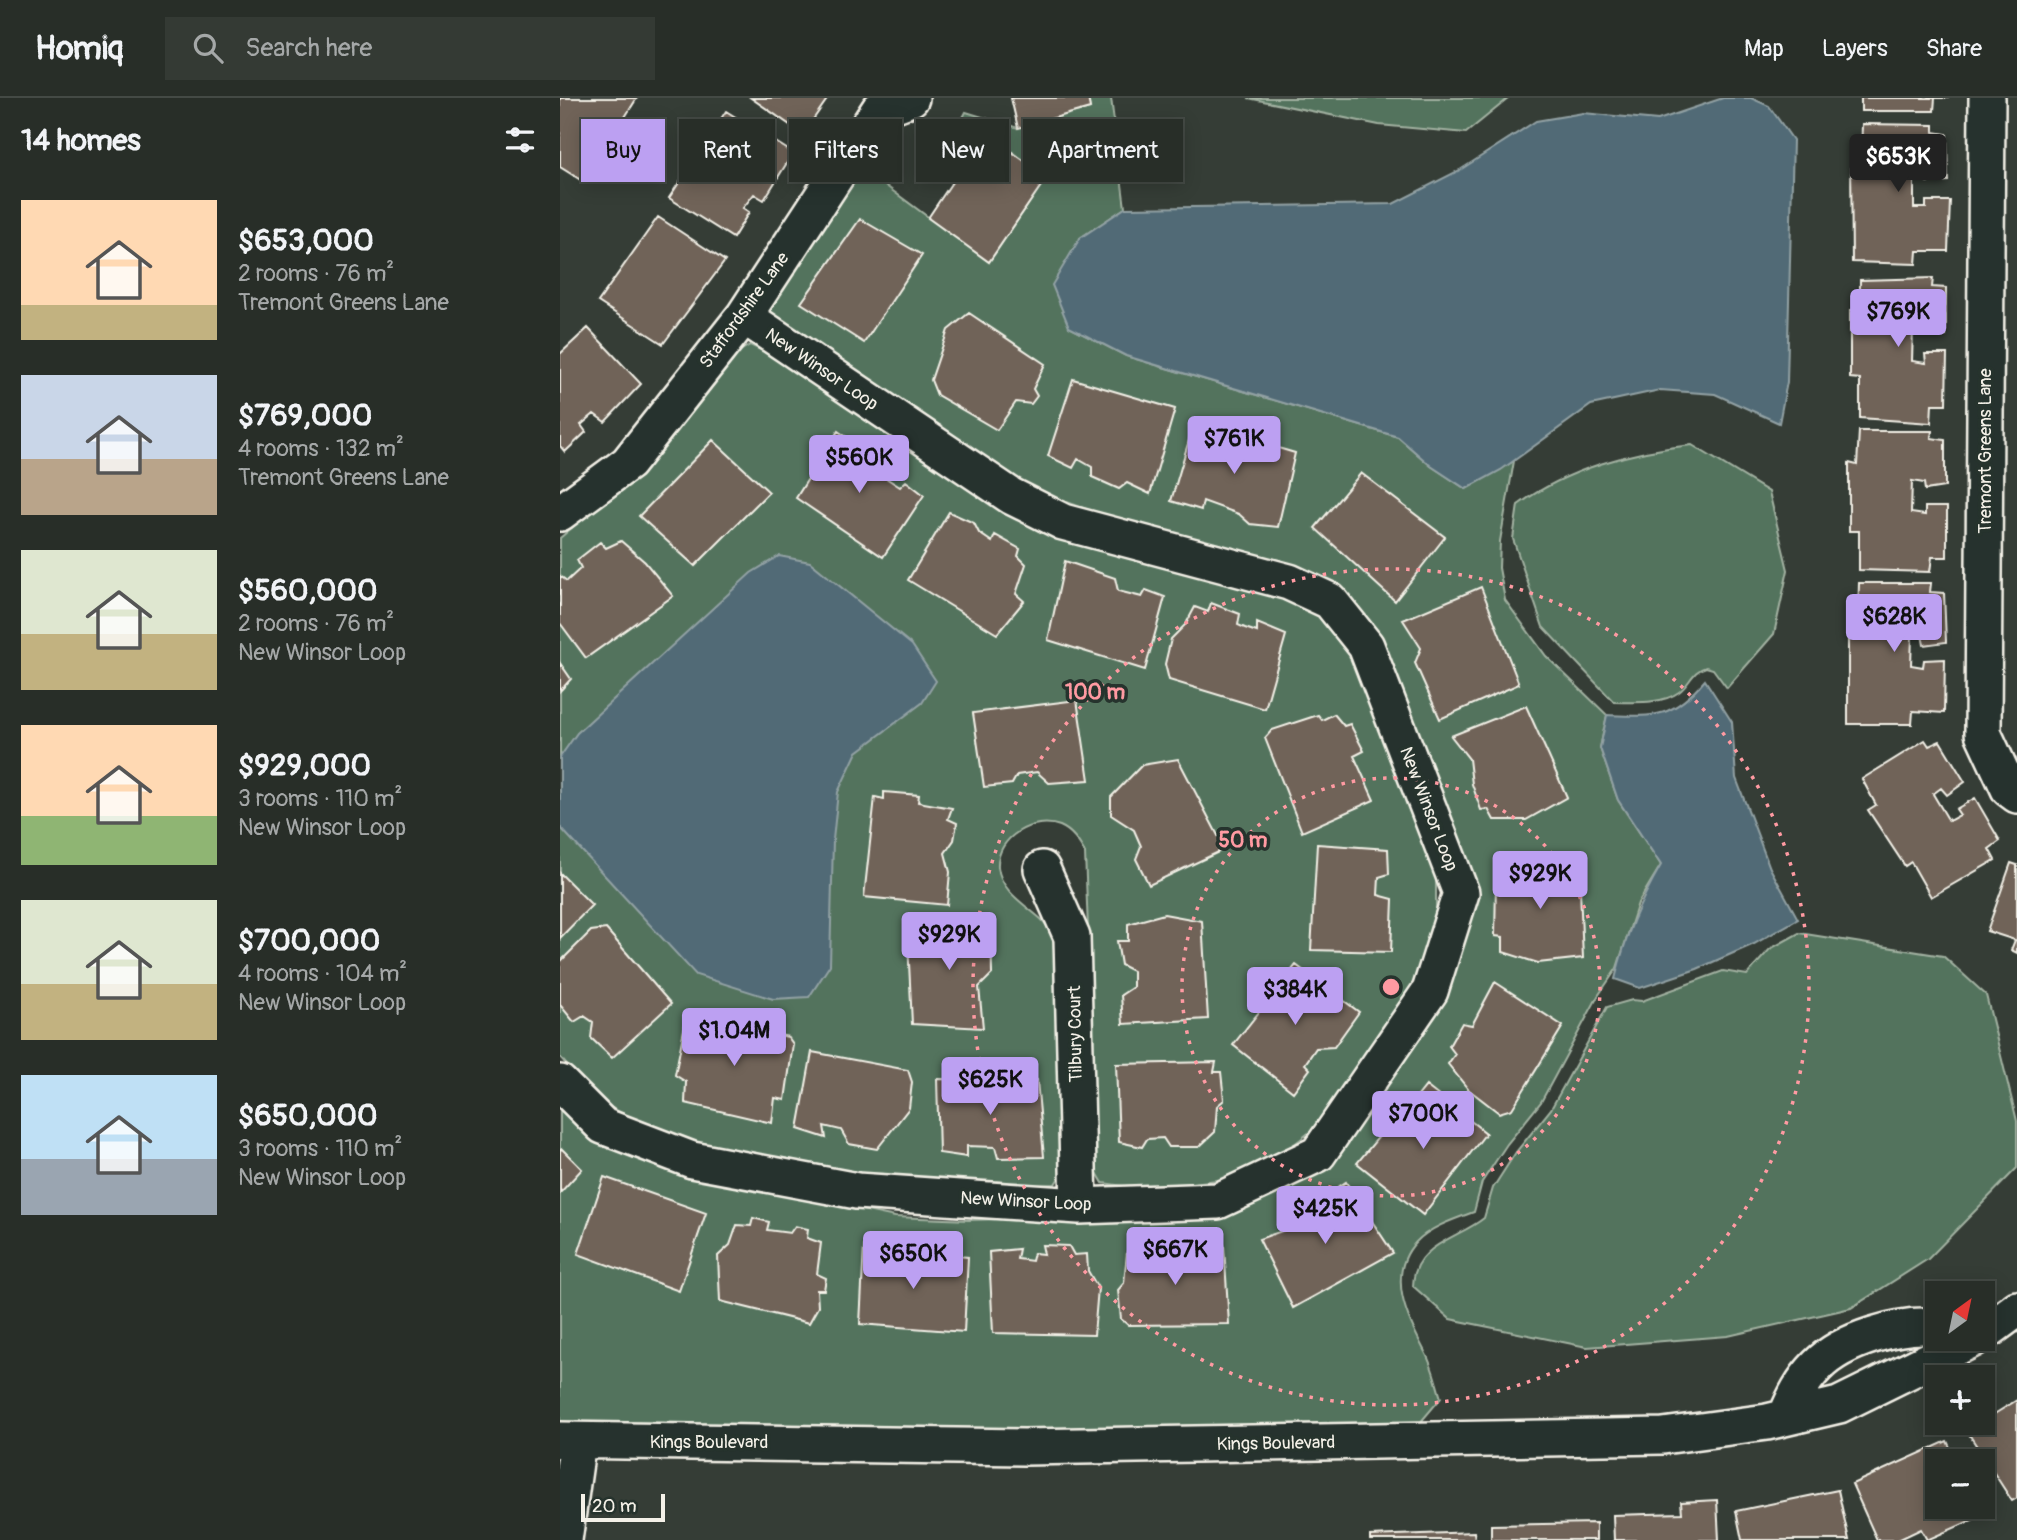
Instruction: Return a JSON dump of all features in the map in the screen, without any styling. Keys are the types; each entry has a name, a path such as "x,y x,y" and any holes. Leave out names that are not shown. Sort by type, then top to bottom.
{"street":[{"name":"Staffordshire Lane","path":"560,513 628,463 744,316 879,110 911,98"},
{"name":"Tremont Greens Lane","path":"1987,98 1983,733 2009,789 2017,795"},
{"name":"New Winsor Loop","path":"560,1083 603,1125 692,1160 863,1192 1079,1206 1218,1201 1318,1154 1430,991 1461,893 1366,646 1330,601 1289,582 1063,522 1011,496 744,316"},
{"name":"Tilbury Court","path":"1041,869 1072,937 1079,1206"},
{"name":"Kings Boulevard","path":"1995,1323 2017,1308"},
{"path":"1786,1417 1801,1385 1818,1364 1839,1350 1904,1326 1925,1327"},
{"name":"Kings Boulevard","path":"569,1441 1024,1447 1663,1436 1786,1417 1839,1405 1947,1351"},
{"path":"564,1540 569,1441"}],"green space":[{"path":"1088,98 1111,98 1114,119 1050,119 1090,108"},
{"path":"1248,98 1509,98 1466,133 1379,125"},
{"path":"966,112 989,119 962,119"},
{"path":"1009,125 1023,127 1023,160 1009,150"},
{"path":"844,182 881,182 989,262 1044,182 1122,182 1125,208 1080,238 1069,327 1126,356 1398,437 1431,466 1466,489 1514,461 1500,541 1499,568 1505,600 1546,656 1607,715 1600,748 1618,800 1661,865 1638,903 1617,968 1598,996 1541,1102 1507,1144 1482,1182 1474,1212 1428,1232 1416,1242 1407,1255 1402,1268 1402,1297 1412,1326 1430,1363 1441,1398 1419,1424 907,1433 560,1427 560,1099 759,1188 895,1217 969,1220 1143,1214 1351,1127 1423,1035 1447,995 1467,883 1453,822 1376,633 1167,533 1037,491 994,467 780,327 768,310"},
{"path":"750,345 780,359 884,428 1219,576 1321,612 1347,641 1425,832 1436,877 1436,920 1412,999 1320,1124 1274,1160 1225,1179 1177,1185 1123,1186 1103,1183 1093,1166 1093,1056 1085,853 1068,831 1050,824 1028,827 1010,838 999,856 998,867 1009,891 1042,920 1060,947 1065,1168 1055,1184 941,1190 676,1141 608,1106 580,1081 560,1057 560,538 662,451 740,351"},
{"path":"1692,445 1769,492 1788,570 1774,634 1727,688 1713,669 1706,667 1697,671 1683,689 1672,696 1647,702 1614,702 1543,627 1513,539 1518,505 1557,481 1601,464 1646,452"},
{"path":"1799,933 1943,956 1986,995 2017,1121 2017,1168 1928,1259 1851,1308 1728,1336 1587,1347 1450,1319 1413,1286 1415,1272 1429,1252 1484,1218 1493,1188 1516,1152 1551,1109 1607,1007 1632,1000 1642,1001 1723,971 1747,975 1770,949"}],"water":[{"path":"1723,98 1751,98 1769,106 1793,140 1787,382 1779,423 1715,394 1660,390 1591,405 1501,470 1466,489 1431,466 1398,437 1126,356 1069,327 1052,285 1080,238 1125,208 1393,204 1460,170 1536,121 1583,113 1658,120"},
{"path":"779,556 810,562 912,645 936,681 922,703 857,752 838,792 833,840 830,965 809,997 773,999 696,975 560,827 560,757 577,733 751,573"},
{"path":"1705,680 1732,722 1736,778 1770,868 1798,919 1754,944 1697,969 1640,988 1615,979 1633,920 1661,865 1618,800 1600,748 1607,715 1638,716 1662,713 1683,702"}],"building":[{"path":"560,98 637,98 624,119 581,119 581,180 560,167"},
{"path":"751,98 828,98 813,119 789,119 789,124"},
{"path":"1011,98 1088,98 1090,108 1050,119 1023,119 1023,127 1018,128"},
{"path":"1861,98 1935,98 1934,111 1861,111"},
{"path":"726,111 739,119 721,119"},
{"path":"1862,124 1934,125 1934,132 1947,134 1948,181 1927,182 1927,175 1914,176 1914,208 1926,208 1926,201 1950,201 1948,251 1917,251 1916,264 1852,262 1851,158 1861,158"},
{"path":"775,142 789,150 789,159 764,200 754,194 743,208 749,212 733,238 669,198 679,182 775,182"},
{"path":"1009,150 1023,160 1023,182 1044,182 989,262 928,218 952,182 1009,182"},
{"path":"658,217 725,261 663,344 598,302"},
{"path":"860,219 922,255 864,343 801,303"},
{"path":"1933,278 1932,287 1946,288 1946,336 1925,336 1924,328 1913,328 1912,361 1926,363 1925,354 1947,354 1946,404 1932,404 1931,423 1860,418 1860,379 1850,378 1850,310 1860,310 1860,280"},
{"path":"969,313 1045,364 1033,389 1037,396 1031,404 1016,402 997,430 937,395 931,380 948,330"},
{"path":"588,328 641,384 605,422 594,414 581,425 586,432 565,452 560,446 560,354"},
{"path":"1073,379 1175,409 1150,494 1127,483 1119,489 1092,477 1092,467 1078,459 1073,468 1048,456"},
{"path":"1194,423 1295,453 1278,527 1250,524 1239,514 1203,501 1201,510 1171,501"},
{"path":"838,431 890,467 883,476 900,487 906,481 924,495 883,557 796,498"},
{"path":"1859,431 1932,431 1931,438 1945,440 1945,487 1925,490 1924,483 1912,481 1911,513 1925,515 1925,507 1947,507 1947,557 1932,557 1930,572 1859,570 1859,531 1849,531 1849,463 1857,465"},
{"path":"713,440 769,492 695,566 639,516"},
{"path":"1361,473 1445,537 1395,601 1315,528"},
{"path":"949,512 974,523 979,533 992,542 995,535 1020,549 1018,556 1026,564 1016,594 1024,601 997,634 908,580"},
{"path":"621,541 645,562 673,596 586,658 560,623 560,576 567,581 581,568 577,560 600,542 606,548"},
{"path":"1065,561 1115,578 1118,591 1142,597 1146,590 1165,597 1145,670 1048,640"},
{"path":"1859,583 1931,583 1930,592 1944,593 1946,642 1924,645 1922,635 1912,635 1911,665 1923,667 1924,660 1945,659 1944,713 1913,711 1912,724 1848,724 1848,617 1858,616"},
{"path":"1481,587 1519,684 1440,719 1415,663 1421,648 1403,620"},
{"path":"1211,603 1240,614 1238,625 1245,628 1257,632 1257,623 1286,635 1265,709 1169,680 1165,664 1171,639 1186,624 1195,607 1208,612"},
{"path":"560,663 571,679 560,691"},
{"path":"1077,700 1089,780 1049,783 1037,772 1017,775 1012,784 984,787 973,713"},
{"path":"1526,706 1567,797 1526,820 1494,820 1488,809 1481,810 1472,784 1469,759 1451,736"},
{"path":"1334,714 1344,726 1350,724 1364,751 1354,756 1374,800 1302,832 1265,738 1272,730 1318,715 1322,720"},
{"path":"1925,740 1929,746 1940,741 1965,782 1947,795 1941,788 1933,794 1949,821 1960,815 1956,809 1975,798 2000,841 1989,849 1995,860 1931,897 1911,862 1905,866 1868,810 1876,805 1862,779"},
{"path":"1178,759 1225,849 1149,885 1136,859 1141,846 1134,830 1111,815 1111,797 1142,765"},
{"path":"884,792 919,795 918,802 952,808 948,819 957,823 954,840 945,853 950,872 947,905 864,897 875,797 884,799"},
{"path":"1317,844 1388,849 1389,874 1379,877 1378,895 1393,899 1391,952 1311,950"},
{"path":"1544,857 1579,867 1583,958 1538,963 1503,952 1503,937 1495,936 1496,883 1504,881 1506,868"},
{"path":"2011,863 2017,865 2017,953 2011,950 2015,940 1987,931"},
{"path":"560,873 592,905 560,938"},
{"path":"1164,914 1202,921 1208,1019 1123,1024 1121,995 1133,987 1133,971 1121,965 1117,941 1128,941 1128,924"},
{"path":"907,922 991,922 992,974 979,987 983,1028 912,1024"},
{"path":"606,929 671,1004 612,1058 591,1038 593,1022 584,1016 574,1022 560,1005 560,962 591,931"},
{"path":"1296,965 1359,1012 1334,1047 1316,1048 1305,1064 1310,1069 1293,1092 1233,1045"},
{"path":"1495,982 1563,1026 1512,1109 1499,1113 1468,1089 1448,1064 1455,1054 1449,1046 1462,1023 1472,1025"},
{"path":"687,1014 788,1037 793,1044 785,1100 775,1098 772,1123 685,1103 686,1082 675,1075"},
{"path":"812,1052 908,1070 912,1082 909,1108 877,1149 849,1144 841,1130 824,1126 826,1138 798,1129"},
{"path":"1216,1062 1214,1072 1221,1072 1224,1100 1217,1106 1215,1132 1199,1147 1169,1147 1163,1138 1147,1139 1142,1147 1119,1142 1116,1064"},
{"path":"937,1079 1037,1080 1044,1157 998,1158 995,1147 967,1146 967,1157 939,1153"},
{"path":"1426,1086 1486,1133 1423,1215 1357,1163 1390,1123 1402,1131 1411,1118 1406,1111"},
{"path":"560,1150 582,1169 560,1193"},
{"path":"604,1177 706,1213 679,1291 578,1254"},
{"path":"1346,1182 1393,1253 1293,1308 1259,1239 1305,1223 1300,1212"},
{"path":"753,1218 769,1222 767,1230 790,1233 795,1226 808,1229 807,1238 821,1243 817,1274 826,1278 824,1290 817,1290 818,1307 809,1323 720,1301 718,1256 730,1245 737,1225 751,1226"},
{"path":"1143,1243 1174,1244 1177,1253 1199,1254 1193,1246 1224,1245 1229,1324 1128,1325 1121,1319 1118,1290 1124,1283 1127,1252 1141,1252"},
{"path":"1042,1245 1069,1246 1074,1255 1087,1254 1088,1271 1098,1288 1094,1335 993,1333 989,1252 1019,1249 1017,1259 1032,1261 1034,1253 1044,1254"},
{"path":"864,1246 918,1252 915,1261 949,1263 948,1255 968,1257 964,1332 860,1324"},
{"path":"2017,1400 2017,1498 2012,1501 1995,1475 1995,1449 1979,1449 1970,1435 1995,1435 1995,1414"},
{"path":"1947,1441 1951,1449 1929,1449"},
{"path":"1925,1451 1925,1519 1974,1519 1927,1540 1921,1529 1898,1540 1877,1540 1852,1484"},
{"path":"1838,1490 1849,1540 1742,1540 1736,1511"},
{"path":"1717,1500 1719,1540 1614,1540 1613,1515 1682,1513 1681,1502"},
{"path":"1596,1523 1596,1540 1491,1540 1491,1525"},
{"path":"1474,1532 1475,1540 1370,1540 1370,1536"}]}
